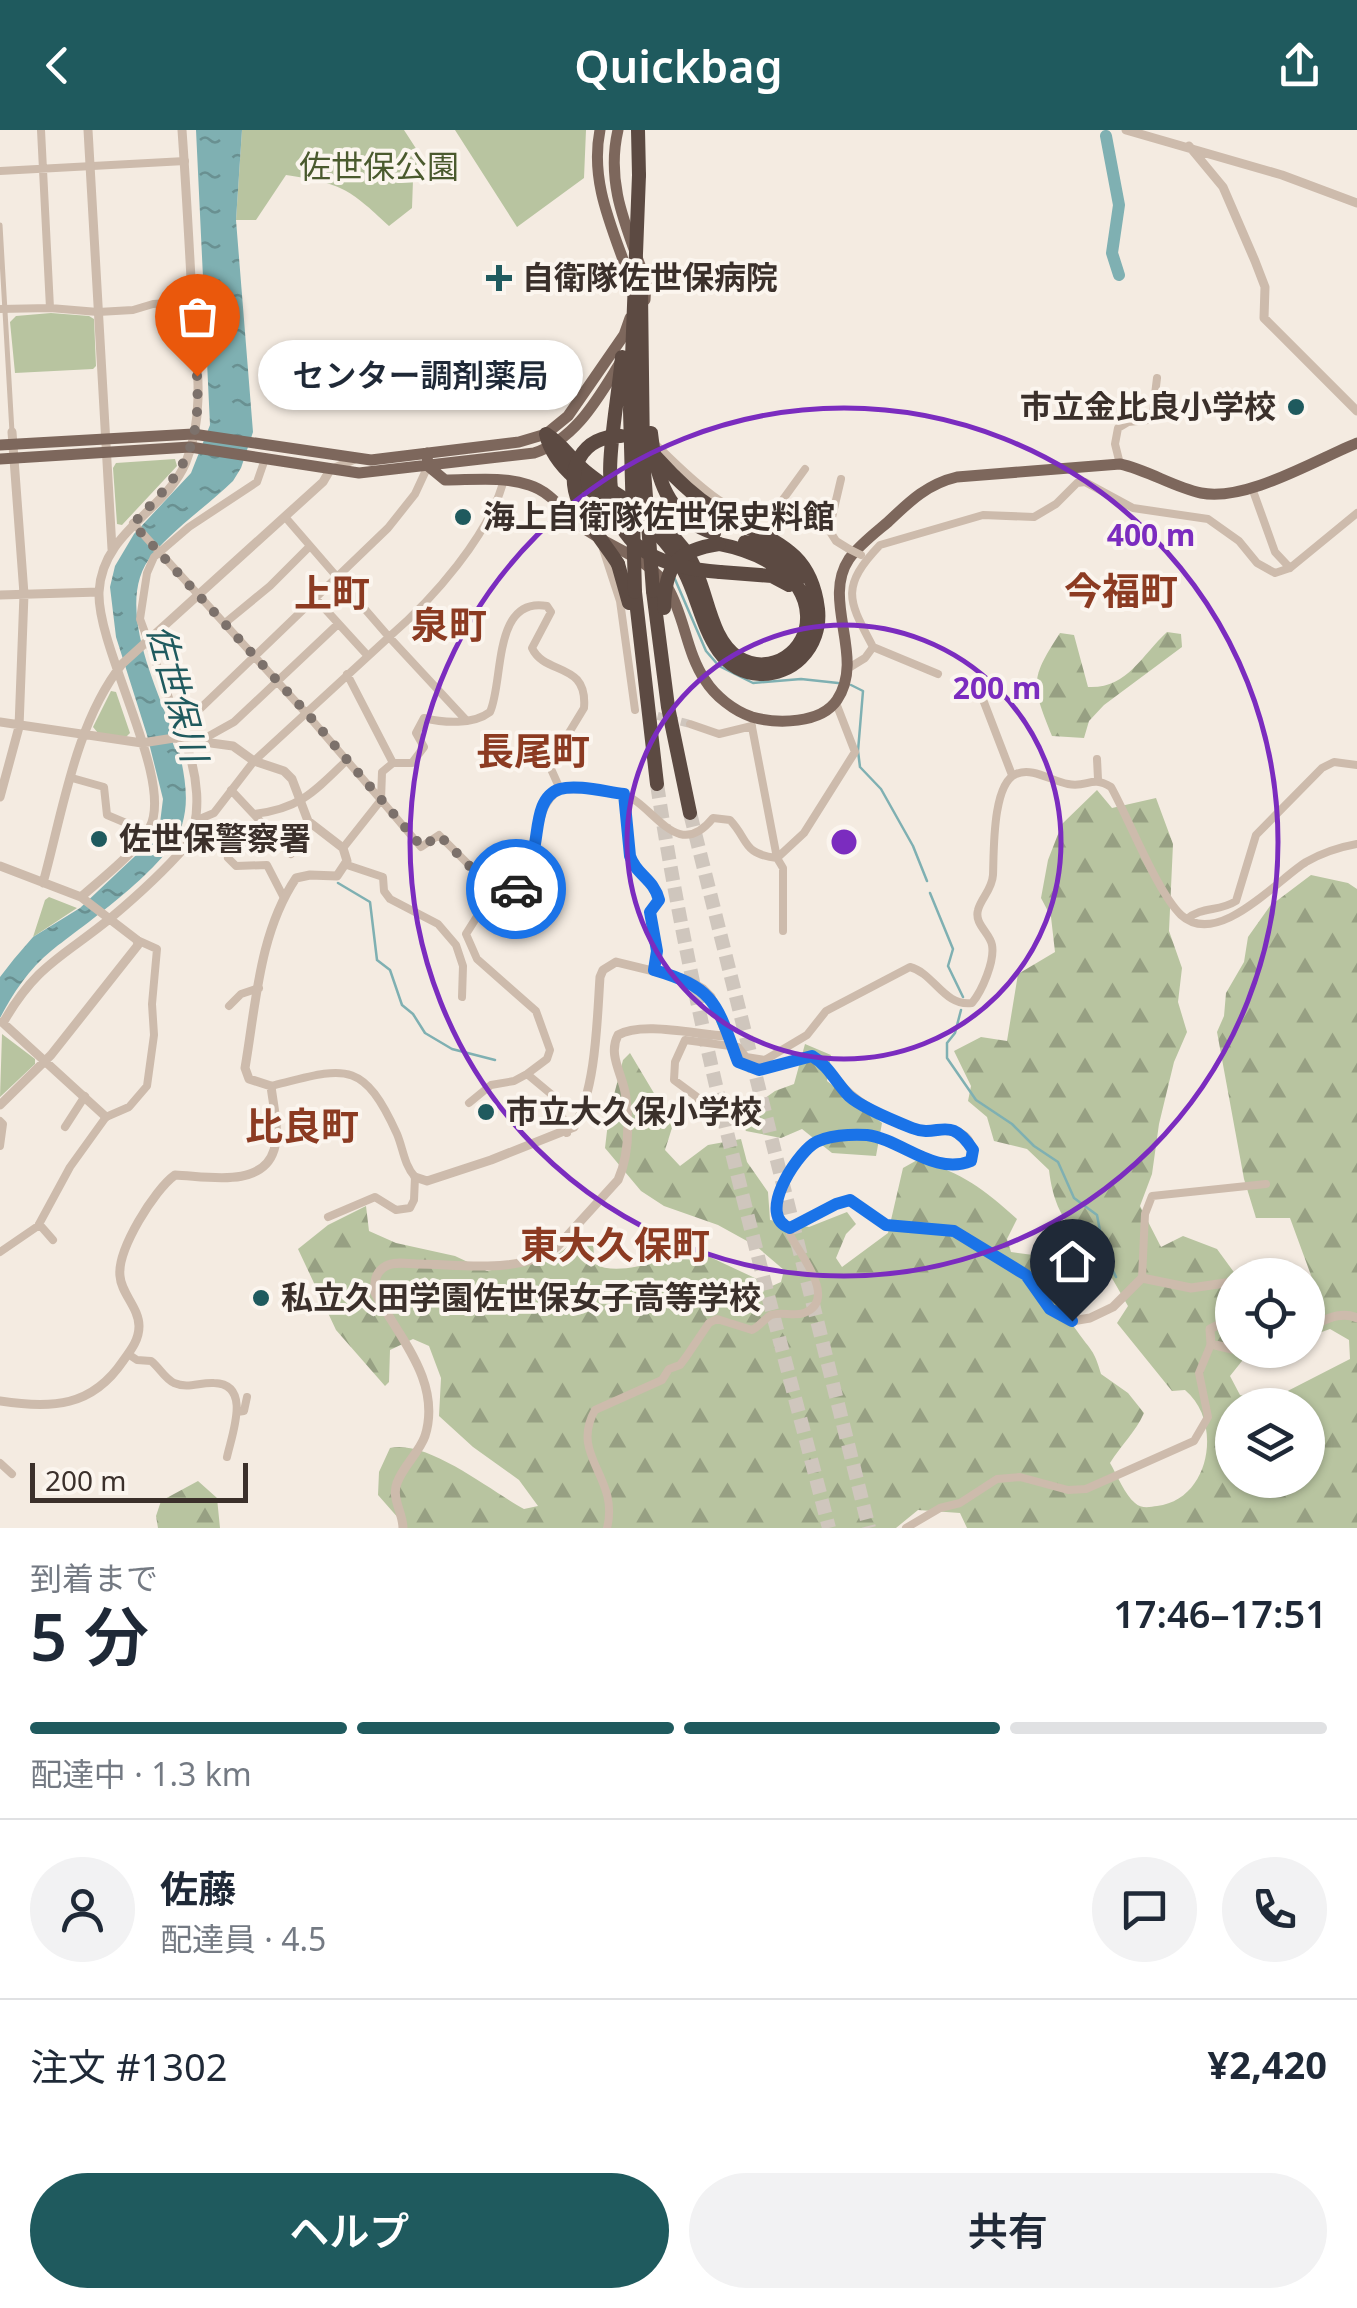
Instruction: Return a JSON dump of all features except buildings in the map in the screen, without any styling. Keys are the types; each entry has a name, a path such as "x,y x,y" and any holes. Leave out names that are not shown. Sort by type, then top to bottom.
{"highway":[{"path":"638,130 642,288 636,592 649,728"},
{"path":"640,175 612,469 614,508 627,536 654,559 689,570 772,576 798,591"},
{"path":"634,242 630,410 640,536 653,591 668,707 690,813"},
{"path":"552,441 581,468 642,508 672,535 701,580 722,640 738,657 771,664 790,656 808,623 807,607 788,576 756,554 684,519 670,504 659,476 650,419 642,288"},
{"path":"552,441 586,488 654,529 689,580 715,646 733,665 759,674 773,674 796,663 816,636 816,598 806,568 792,552 724,515 642,445 618,436 594,442 577,461 573,482 576,498 618,564 627,590 657,784"},
{"path":"684,786 664,608 667,578 682,555 717,538 772,551 798,572 816,598"}],"main road":[{"path":"552,441 624,335 631,316 632,286 599,189 595,162 600,130"},
{"path":"8,440 105,444 196,441 342,464 427,459 552,441 577,427 634,340 646,292 613,181 618,130"},
{"path":"427,459 446,480 504,479 538,488 602,541 645,563 660,577 678,607 694,660 706,683 752,722 812,718 836,703 847,669 848,646 841,606 842,578 848,560 915,496 937,482 956,476 1120,464 1144,469 1206,494 1226,494 1252,488 1357,442"},
{"path":"6,459 105,444"},
{"path":"253,448 303,451 372,472 427,459"},
{"path":"253,448 265,459 342,464"}],"street":[{"path":"41,130 50,308"},
{"path":"84,899 141,840 155,813 145,743 104,622 99,592 112,552 88,130"},
{"path":"112,552 179,474 196,441 199,413 182,130"},
{"path":"1126,130 1152,133 1357,202"},
{"path":"1188,146 1222,187 1255,261 1265,287 1264,318 1357,412"},
{"path":"0,171 184,161"},
{"path":"0,225 6,459 24,594 19,726 0,797"},
{"path":"2,309 98,312 192,302"},
{"path":"1120,464 1115,444 1118,428 1121,424 1148,420 1158,378"},
{"path":"596,398 659,446 692,482 744,514 770,515 805,470"},
{"path":"106,1117 1,1024 30,981 52,959 173,861 193,834 194,778 140,620 146,574 158,551 257,482 265,459"},
{"path":"180,728 388,528 415,494 427,459"},
{"path":"43,883 84,737 108,682 342,464"},
{"path":"196,820 214,813 254,760 420,610 498,502 504,479"},
{"path":"841,479 829,519 830,530 836,540 865,556"},
{"path":"938,674 872,647 849,596 865,556 880,545 983,514 1034,516 1056,504 1078,482 1085,482 1133,508 1208,519 1238,541 1265,570 1275,573 1290,568 1357,513"},
{"path":"1252,488 1275,552 1290,568"},
{"path":"286,518 336,580 466,720"},
{"path":"135,526 306,712 422,847 439,835 499,896 507,899 517,888 533,852 544,804 560,789 624,794 660,826 680,834 706,828 713,818 730,820 745,847 777,858"},
{"path":"602,541 620,601 635,710"},
{"path":"225,624 309,546"},
{"path":"0,596 99,592"},
{"path":"316,600 368,656"},
{"path":"343,848 381,800 382,772 393,762 412,764 420,755 424,747 416,734 424,718 449,722 481,719 490,712 502,643 512,621 526,607 547,606 551,612 532,648 536,656 572,674 581,684 585,698 584,708 553,759 551,769 560,789"},
{"path":"200,741 234,722 338,624"},
{"path":"847,669 865,658 872,647"},
{"path":"347,674 393,762"},
{"path":"977,684 1012,775"},
{"path":"777,858 804,833 855,752 836,703"},
{"path":"0,722 84,737 145,743 179,738 233,746 254,760 284,771 296,785 313,827 343,848 346,865 337,876 310,874 296,878 284,898 268,936 246,1074 255,1084 271,1086 333,1071 358,1076 386,1110 408,1170 415,1177 427,1181 567,1132 581,1115 604,970 616,962 686,979 702,989 711,997 738,1062 766,1069 812,1056 822,1062 850,1097 917,1131 951,1129 966,1139 973,1150 971,1161 961,1165 936,1162 872,1136 812,1144 795,1164 780,1193 776,1216 782,1225 790,1228 850,1200 886,1225 954,1231 1026,1275 1050,1309 1072,1321 1113,1308 1142,1278 1191,1288 1215,1284"},
{"path":"690,724 719,734 752,722 777,858 783,868 783,931"},
{"path":"254,814 276,812 301,802 347,760"},
{"path":"1097,760 1098,779"},
{"path":"1187,918 1198,910 1224,909 1236,902 1256,835 1322,768 1334,762 1357,765"},
{"path":"404,1528 396,1484 424,1440 430,1416 428,1394 424,1377 375,1293 379,1272 395,1263 479,1266 548,1254 605,1195 624,1168 626,1097 613,1047 618,1035 635,1028 679,1029 729,1041 746,1056 765,1060 807,1034 826,1011 910,967 916,967 960,1004 972,1003 990,964 992,945 978,920 978,910 993,875 991,854 1001,796 1012,775 1025,772 1067,784 1098,779 1111,787 1165,891 1195,923 1240,912 1304,863 1357,844"},
{"path":"72,778 104,787 107,815 126,824 141,840"},
{"path":"231,790 291,854"},
{"path":"624,794 633,866 651,880 659,900 650,912 657,951 654,970"},
{"path":"228,858 236,866 268,864 284,898"},
{"path":"346,865 383,877 384,891 390,899 438,924 456,945 463,966 462,997"},
{"path":"0,866 84,899 138,940 157,949 152,1004 154,1036 147,1086 129,1107 106,1117 70,1167 39,1224 0,1252"},
{"path":"470,1103 490,1085 528,1074 547,1059 550,1050 536,1011 476,959 466,934 483,907 499,896"},
{"path":"0,1105 45,1060 134,952 138,940"},
{"path":"230,1006 241,994 258,988"},
{"path":"703,1106 674,1080 682,1042 729,1041"},
{"path":"528,1074 557,1099 567,1132"},
{"path":"0,1401 38,1407 65,1403 101,1388 136,1343 139,1330 120,1278 124,1250 159,1190 175,1176 235,1177 253,1174 264,1167 274,1150 271,1086"},
{"path":"65,1127 86,1096"},
{"path":"0,1121 0,1146"},
{"path":"328,1218 378,1196 396,1210 410,1208 415,1177"},
{"path":"1142,1278 1145,1214 1152,1196 1266,1184"},
{"path":"39,1224 52,1240"},
{"path":"607,1528 610,1495 588,1450 587,1432 595,1410 662,1380 669,1369 686,1357 709,1323 716,1320 752,1330 768,1316 805,1313 815,1305 816,1282 790,1236 790,1228"},
{"path":"1325,1321 1349,1314 1357,1318"},
{"path":"906,1528 940,1508 960,1503 997,1479 1020,1477 1079,1491 1194,1441 1208,1417 1199,1373 1211,1344 1210,1329 1215,1326"},
{"path":"1211,1344 1215,1345"},
{"path":"128,1354 156,1364 168,1380 178,1384 227,1386 236,1397 237,1412 228,1457"},
{"path":"237,1412 244,1411 247,1397"},
{"path":"0,1463 12,1474"}],"green space":[{"name":"佐世保公園","path":"242,130 404,130 428,167 413,180 412,208 389,226 343,189 286,175 256,220 236,220"},
{"path":"455,130 586,130 584,178 517,227"},
{"path":"51,313 94,319 93,369 15,373 10,322 16,316"},
{"path":"175,459 177,466 122,525 117,524 113,468 116,463"},
{"path":"1167,632 1181,634 1182,647 1104,705 1089,721 1084,738 1052,736 1037,682 1043,661 1060,633 1074,635 1088,687 1113,683 1123,677"},
{"path":"111,691 116,692 130,733 126,737 98,733 93,727"},
{"path":"1097,790 1112,808 1156,798 1173,844 1169,931 1182,968 1178,1002 1187,1032 1174,1062 1152,1174 1140,1206 1161,1247 1183,1236 1217,1249 1224,1258 1215,1258 1215,1368 1236,1368 1230,1376 1236,1388 1215,1388 1215,1498 1325,1498 1325,1388 1293,1388 1350,1359 1349,1340 1330,1329 1325,1331 1325,1258 1305,1258 1290,1218 1256,1218 1244,1179 1217,1032 1224,1016 1226,993 1244,962 1248,937 1270,906 1311,875 1348,883 1357,889 1357,1528 967,1528 960,1513 918,1510 896,1528 407,1528 378,1495 379,1472 390,1448 422,1451 458,1468 524,1509 538,1506 519,1480 439,1416 441,1378 429,1346 413,1339 390,1350 389,1382 385,1386 336,1330 298,1249 328,1225 366,1206 369,1231 396,1243 455,1256 487,1271 557,1255 583,1235 593,1244 595,1264 605,1268 631,1268 697,1251 772,1286 781,1282 784,1270 756,1246 718,1225 664,1206 641,1191 605,1148 623,1060 630,1053 664,1110 677,1112 665,1150 680,1166 708,1145 741,1139 747,1162 768,1192 770,1220 809,1227 847,1212 856,1224 846,1234 836,1258 842,1267 888,1233 903,1168 919,1159 961,1177 993,1198 1017,1219 1007,1239 1011,1252 1041,1256 1061,1305 1094,1355 1101,1374 1128,1393 1144,1413 1110,1463 1128,1495 1137,1505 1149,1507 1175,1501 1190,1490 1200,1475 1207,1439 1197,1404 1185,1390 1172,1391 1117,1323 1128,1306 1090,1240 1072,1228 1060,1211 1049,1170 1027,1149 994,1141 987,1117 968,1101 971,1086 954,1051 981,1037 1007,1041 1018,974 1055,952 1051,917 1041,898 1048,860 1062,824"},
{"path":"49,897 77,908 33,937 45,900"},
{"path":"2,1034 35,1059 35,1064 0,1097"},
{"path":"805,1044 831,1055 827,1081 882,1123 876,1156 832,1153 802,1129 781,1138 746,1131 738,1117 775,1091 794,1084"},
{"path":"198,1481 217,1498 220,1528 158,1528 156,1516 161,1501"}],"water":[{"path":"196,130 242,130 236,220 253,432 233,481 153,554 142,572 137,593 137,616 147,663 175,749 179,749 186,806 182,825 174,841 144,876 43,958 22,982 0,1018 0,977 14,959 33,937 80,908 159,831 163,799 116,637 110,587 115,566 134,534 191,473 210,425"}],"waterway":[{"path":"1106,136 1119,205 1112,253 1119,275"},
{"path":"609,526 618,531"},
{"path":"674,577 706,651 719,666 753,683 801,679 838,683"},
{"path":"851,685 863,691 860,767 881,789 913,846 927,881"},
{"path":"338,883 370,902 377,960 390,970 402,1005 425,1033 452,1049 495,1060"},
{"path":"930,893 953,949 948,966 963,997"},
{"path":"961,1010 955,1033 947,1043 947,1058 976,1100 1058,1162 1074,1198 1097,1215 1104,1252 1116,1277"}],"tunnel":[{"path":"646,713 690,724"},
{"path":"657,784 711,1065 829,1528"},
{"path":"690,813 869,1528"}],"way so far":[{"path":"197,376 199,413 187,460 133,524 306,712 422,847 439,835 499,896 507,899 516,889"}],"place":[{"name":"自衛隊佐世保病院","path":"499,278"},
{"name":"センター調剤薬局","path":"197,376"},
{"name":"市立金比良小学校","path":"1296,407"},
{"name":"海上自衛隊佐世保史料館","path":"463,517"},
{"name":"佐世保警察署","path":"99,839"},
{"name":"市立大久保小学校","path":"486,1112"},
{"name":"私立久田学園佐世保女子高等学校","path":"261,1298"}],"district":[{"name":"今福町","path":"1121,592"},
{"name":"上町","path":"332,594"},
{"name":"泉町","path":"449,626"},
{"name":"長尾町","path":"533,752"},
{"name":"比良町","path":"302,1127"},
{"name":"東大久保町","path":"615,1246"}],"route":[{"path":"516,889 533,852 541,811 551,796 560,789 624,794 633,866 651,880 659,900 650,912 657,951 654,970 686,979 711,997 738,1062 759,1070 812,1056 822,1062 850,1097 917,1131 951,1129 966,1139 973,1150 971,1161 961,1165 936,1162 872,1136 842,1136 812,1144 795,1164 780,1193 776,1216 782,1225 790,1228 850,1200 886,1225 954,1231 1026,1275 1050,1309 1072,1321"}],"water label":[{"name":"佐世保川","path":"177,693"}]}
